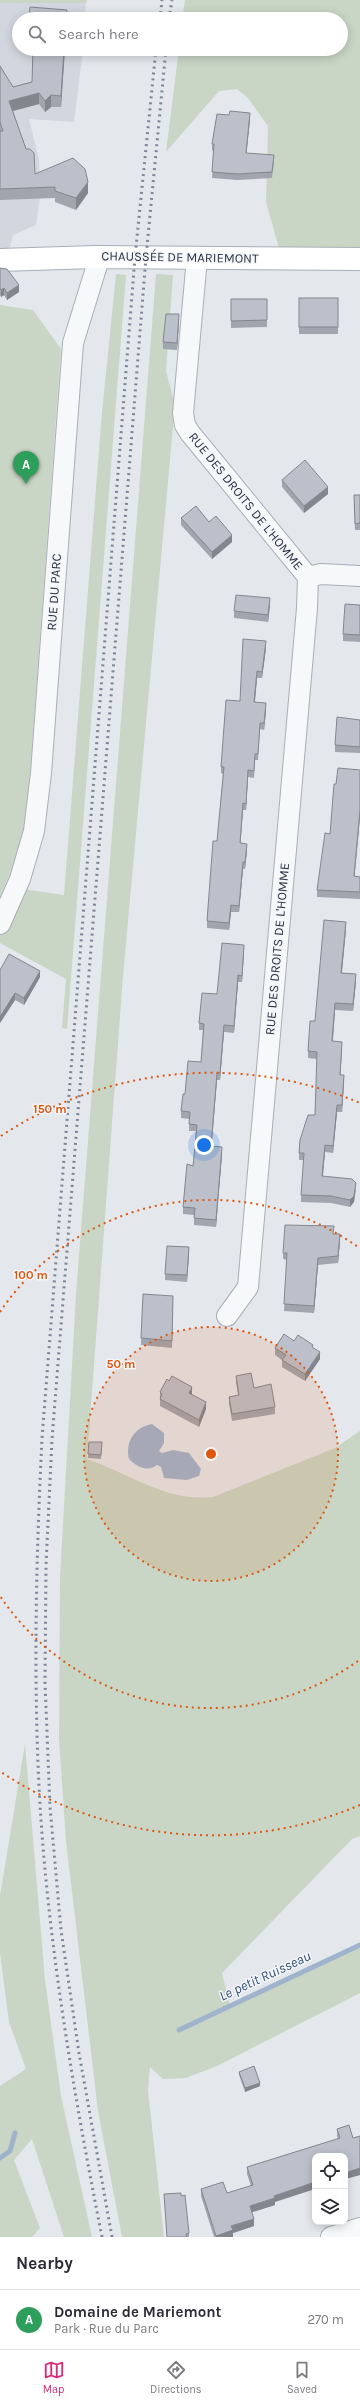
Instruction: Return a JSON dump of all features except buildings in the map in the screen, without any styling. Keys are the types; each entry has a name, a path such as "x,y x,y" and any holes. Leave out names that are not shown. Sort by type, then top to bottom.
{"street":[{"name":"CHAUSSÉE DE MARIEMONT","path":"0,260 95,256 360,259"},
{"name":"RUE DU PARC","path":"0,924 20,879 34,831 41,773 73,343 97,265 95,256"},
{"name":"RUE DES DROITS DE L'HOMME","path":"197,258 184,413 185,425 308,577 307,608 248,1287 227,1316"},
{"name":"RUE DES DROITS DE L'HOMME","path":"308,577 321,574 360,576"},
{"path":"331,2237 360,2228"}],"shaded area":[{"path":"0,3 86,3 85,12 12,12 12,56 82,56 74,122 29,119 39,159 40,196 36,225 13,235 9,251 0,250"}],"green space":[{"path":"0,0 87,0 86,3 0,3"},
{"path":"185,0 360,0 360,259 282,259 266,202 268,126 248,98 237,89 219,91 166,152 178,56 348,56 348,12 183,12"},
{"path":"116,274 126,275 67,1029 62,1028 66,979 0,943 0,924 16,888 64,895 102,412"},
{"path":"156,274 173,275 166,371 175,405 123,976 87,1459 148,1486 164,1491 196,1497 213,1497 335,1448 360,1431 360,1836 352,1839 222,1973 230,2006 360,1945 360,1993 217,2066 186,2078 163,2079 150,2067 148,2090 164,2237 122,2237 98,2111 66,1841 59,1739 60,1578 76,1294"},
{"path":"0,305 33,310 61,349 27,817 14,864 0,897"},
{"path":"25,1744 45,1980 61,2096 92,2237 64,2237 32,2139 14,2160 40,2228 32,2237 0,2237 0,2086 26,2069 9,2022 0,1953 0,1896"}],"water":[{"path":"152,1424 164,1433 164,1443 159,1451 162,1453 173,1450 189,1453 201,1469 199,1476 187,1480 164,1478 161,1467 157,1465 149,1468 142,1468 129,1459 129,1446 133,1436 141,1428"}],"waterway":[{"name":"Le petit Ruisseau","path":"179,2030 360,1945"},
{"name":"Le petit Ruisseau","path":"0,2158 10,2151 15,2133"}],"railway":[{"path":"161,12 162,0"},
{"path":"170,12 172,0"},
{"path":"102,2237 72,2076 56,1968 44,1859 38,1759 36,1667 38,1530 42,1438 135,257 155,56"},
{"path":"112,2237 79,2053 61,1930 50,1807 45,1683 46,1565 52,1439 146,257 165,56"}],"place":[{"name":"Domaine de Mariemont","path":"26,484"}]}
